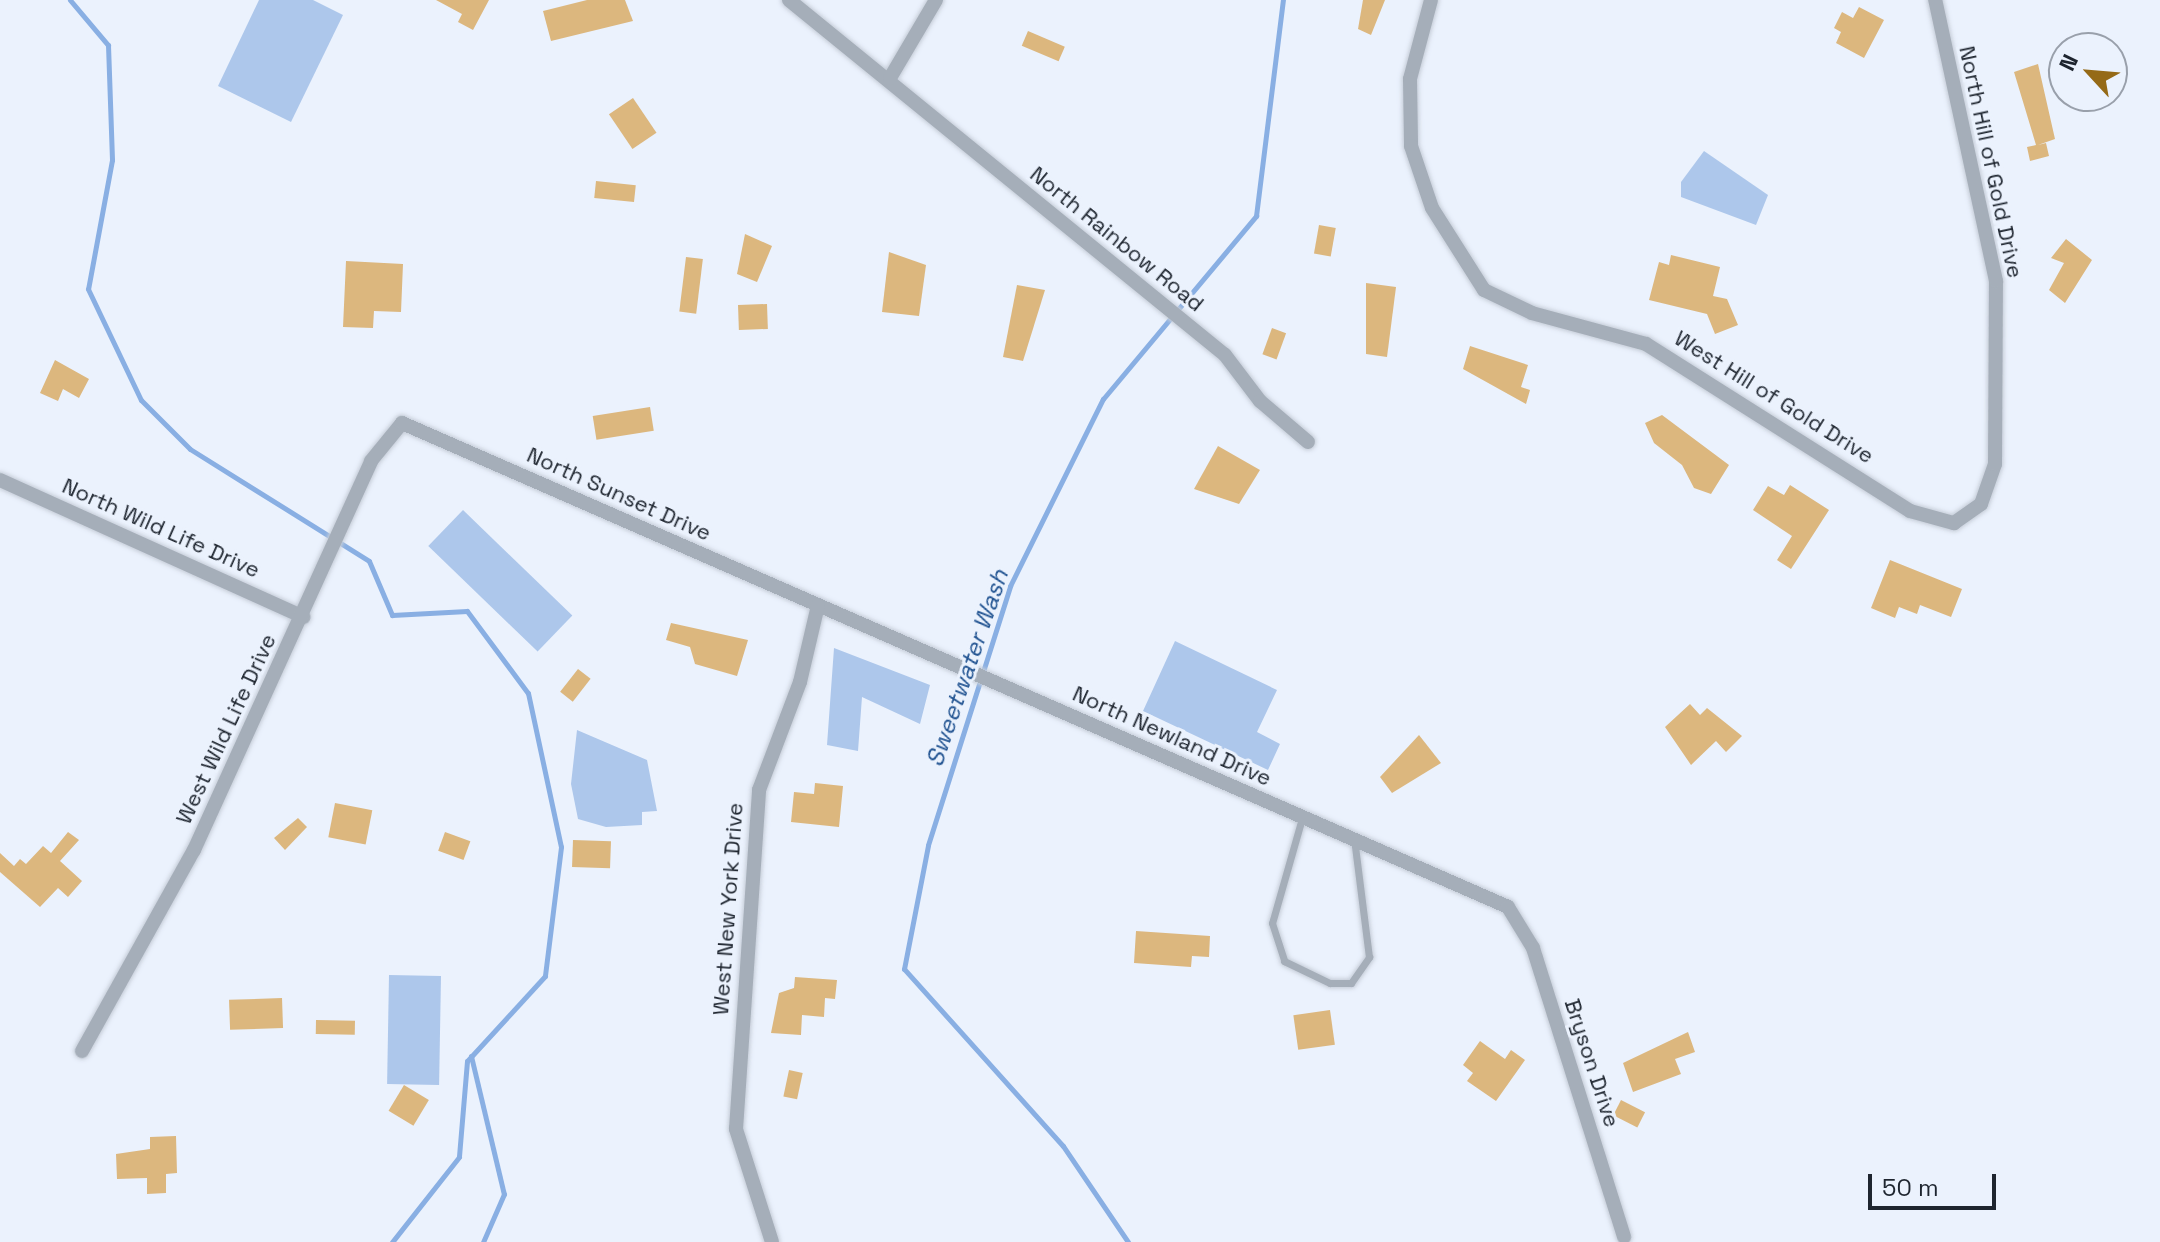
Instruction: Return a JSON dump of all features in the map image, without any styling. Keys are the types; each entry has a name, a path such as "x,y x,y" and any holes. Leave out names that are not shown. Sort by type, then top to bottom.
{"street":[{"name":"North Rainbow Road","path":"789,0 890,78 1225,355 1260,401 1308,442"},
{"path":"890,78 936,0"},
{"name":"West Hill of Gold Drive","path":"1431,0 1410,79 1411,146 1432,208 1484,290 1532,313 1646,344 1934,521 1954,523 1981,504 1995,464 1999,382"},
{"name":"North Hill of Gold Drive","path":"1935,0 1996,281 1999,382"},
{"name":"North Sunset Drive","path":"402,423 818,605"},
{"name":"West Wild Life Drive","path":"82,1051 194,850 304,617 371,461 402,423"},
{"name":"North Wild Life Drive","path":"0,480 304,617"},
{"name":"North Newland Drive","path":"818,605 1508,907"},
{"name":"West New York Drive","path":"772,1242 736,1129 759,790 800,682 818,605"},
{"name":"Bryson Drive","path":"1508,907 1533,948 1624,1237"}],"lane":[{"path":"1302,816 1272,923 1284,961 1330,983 1351,983 1369,957 1354,839"}],"shaded area":[{"path":"259,0 313,0 343,15 291,122 218,86"},
{"path":"1704,151 1768,195 1756,225 1681,197 1681,182"},
{"path":"463,510 572,616 538,652 428,546"},
{"path":"1175,641 1277,690 1257,732 1280,744 1268,770 1143,711"},
{"path":"834,648 930,685 920,724 862,697 858,751 827,745"},
{"path":"577,730 647,760 657,811 642,812 642,825 606,827 578,819 571,784"},
{"path":"389,975 441,976 439,1085 387,1084"}],"building":[{"path":"436,0 489,0 473,30 458,22 462,14"},
{"path":"587,0 625,0 633,21 551,41 543,11"},
{"path":"1363,0 1385,0 1371,35 1358,29"},
{"path":"1859,7 1884,20 1864,58 1836,43 1841,32 1834,28 1842,12 1853,18"},
{"path":"1028,31 1065,47 1059,61 1022,46"},
{"path":"2038,64 2055,139 2038,145 2046,143 2049,156 2030,161 2027,147 2036,145 2014,72"},
{"path":"633,98 656,133 632,149 609,114"},
{"path":"596,181 636,185 634,202 594,198"},
{"path":"1319,225 1336,228 1331,257 1314,254"},
{"path":"745,234 772,246 757,282 737,274"},
{"path":"2066,239 2092,260 2065,303 2049,290 2064,263 2051,258"},
{"path":"889,252 926,265 919,316 882,312"},
{"path":"1671,255 1720,267 1713,296 1727,299 1738,325 1715,334 1707,314 1649,300 1659,262 1669,265"},
{"path":"686,257 703,259 696,314 679,312"},
{"path":"346,261 403,264 401,312 374,311 373,328 343,327"},
{"path":"1366,283 1396,287 1387,357 1366,354"},
{"path":"1017,285 1045,290 1023,361 1003,357"},
{"path":"767,304 768,329 739,330 738,305"},
{"path":"1272,328 1286,333 1277,359 1262,354"},
{"path":"1470,346 1528,365 1521,387 1530,390 1526,404 1463,369"},
{"path":"55,360 89,379 79,398 63,389 58,401 40,393"},
{"path":"650,407 654,431 596,440 593,416"},
{"path":"1662,415 1729,465 1711,494 1694,488 1682,465 1654,443 1645,423"},
{"path":"1218,446 1260,470 1239,504 1194,489"},
{"path":"1790,485 1829,510 1791,569 1777,560 1792,536 1753,510 1768,486 1784,495"},
{"path":"1890,560 1962,589 1951,617 1920,605 1917,614 1899,607 1895,618 1871,608"},
{"path":"671,623 748,640 737,676 695,664 690,647 666,640"},
{"path":"578,669 591,679 573,702 560,692"},
{"path":"1690,704 1700,715 1707,708 1742,736 1726,752 1716,741 1691,765 1665,727"},
{"path":"1419,735 1441,763 1392,793 1380,777"},
{"path":"815,783 843,786 839,827 791,822 794,792 814,794"},
{"path":"335,803 372,810 366,845 328,837"},
{"path":"298,818 307,827 285,850 274,838"},
{"path":"68,832 79,840 60,861 82,881 68,897 58,888 40,907 0,872 0,853 14,866 20,859 26,864 43,846 51,853"},
{"path":"445,832 470,841 464,860 438,851"},
{"path":"573,840 611,841 610,868 572,867"},
{"path":"1136,931 1210,936 1209,957 1192,956 1191,967 1134,963"},
{"path":"795,977 837,980 835,999 825,998 824,1017 802,1015 801,1035 771,1033 779,993 794,988"},
{"path":"282,998 283,1028 230,1030 229,1000"},
{"path":"1330,1010 1335,1045 1298,1050 1293,1015"},
{"path":"316,1020 355,1021 355,1035 316,1034"},
{"path":"1688,1032 1695,1052 1675,1059 1681,1074 1633,1092 1623,1063"},
{"path":"1480,1041 1505,1059 1511,1050 1525,1060 1496,1101 1467,1081 1473,1073 1463,1065"},
{"path":"789,1070 803,1073 797,1099 783,1096"},
{"path":"404,1085 429,1100 413,1126 389,1111"},
{"path":"1621,1100 1645,1112 1637,1127 1613,1115"},
{"path":"176,1136 177,1173 166,1174 166,1193 147,1194 147,1178 117,1179 116,1154 150,1149 150,1137"}],"waterway":[{"path":"70,0 108,45 112,160 88,289 141,400 190,449 369,561 392,615 467,611 528,693 561,847 545,976 467,1061 459,1157 392,1242"},
{"name":"Sweetwater Wash","path":"1128,1242 1063,1146 904,969 928,845 1010,586 1103,399 1256,216 1283,0"},
{"path":"471,1056 504,1194 483,1242"}]}
